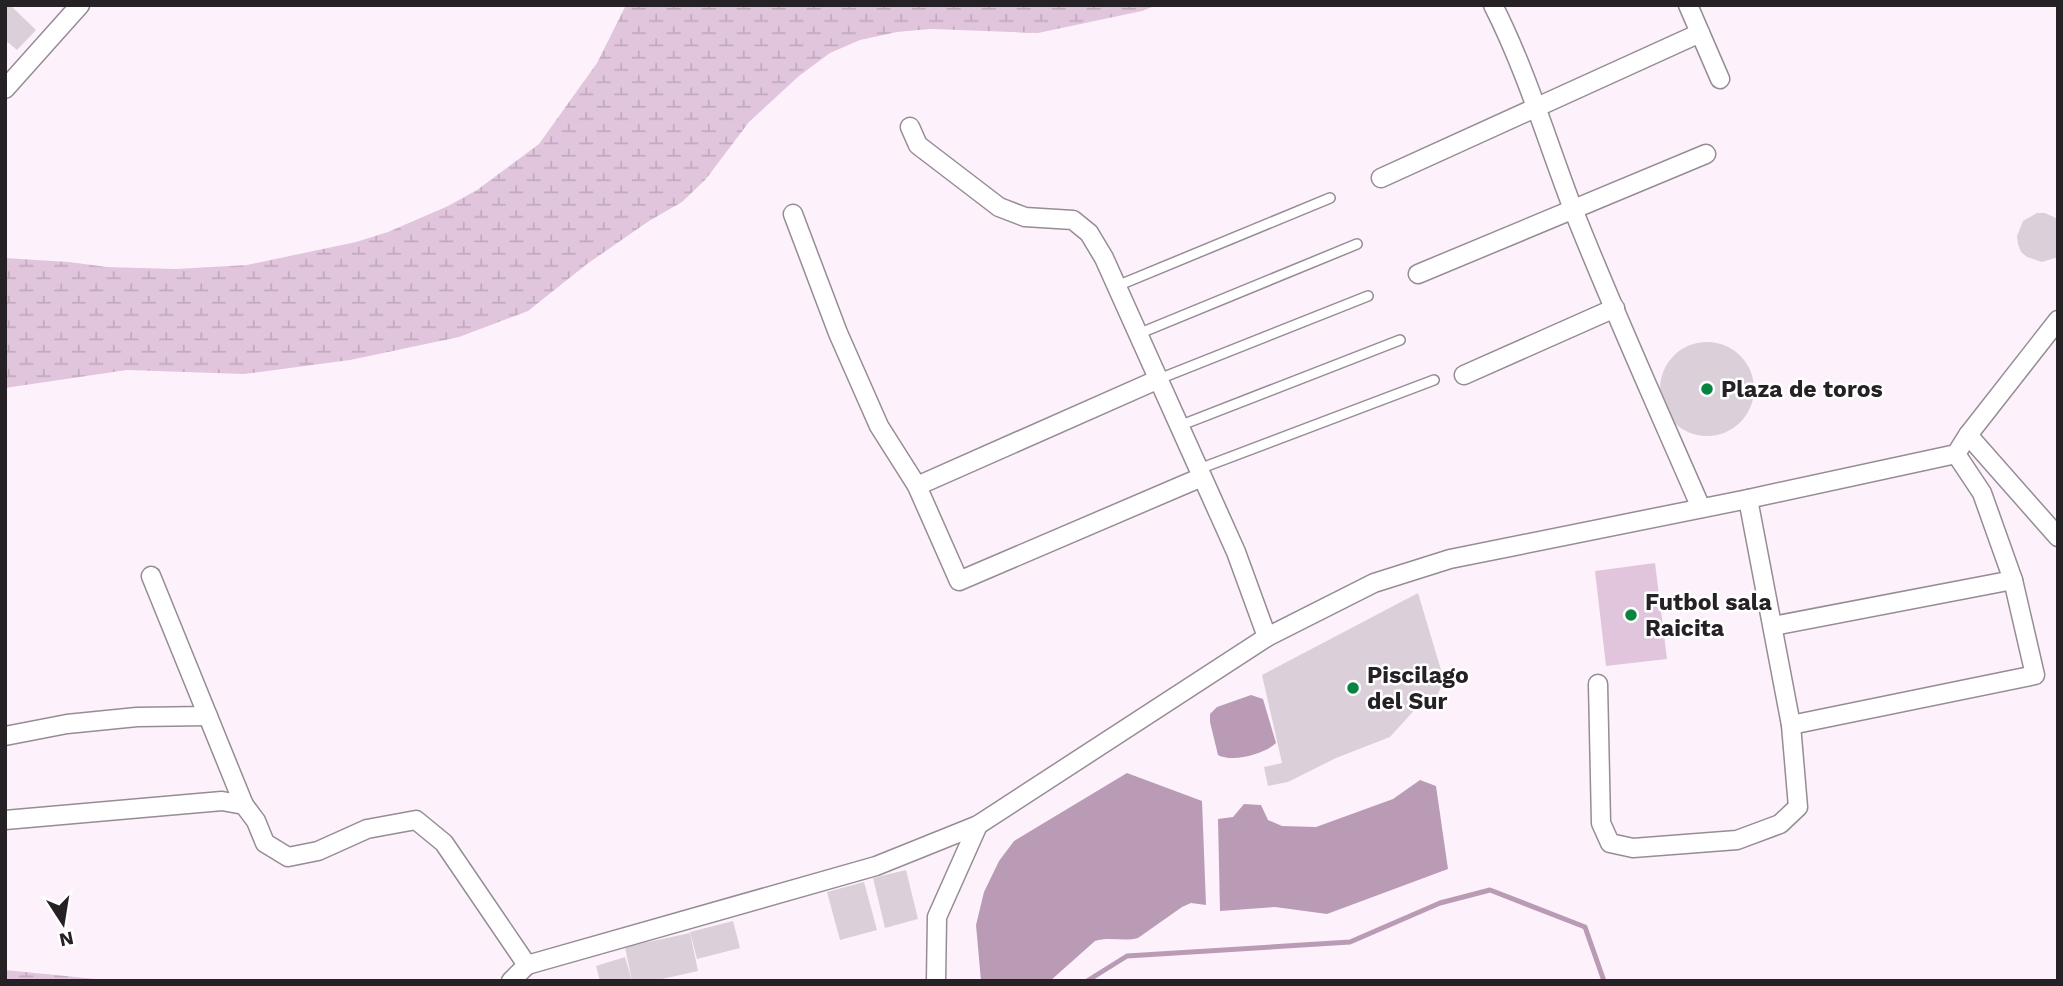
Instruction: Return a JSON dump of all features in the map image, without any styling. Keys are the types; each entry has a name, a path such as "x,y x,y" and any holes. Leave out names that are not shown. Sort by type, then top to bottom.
{"street":[{"path":"5,89 80,5"},
{"path":"1493,5 1504,27 1574,209 1701,508"},
{"path":"1688,5 1720,79"},
{"path":"1381,178 1700,33"},
{"path":"910,127 919,145 999,207 1025,217 1073,220 1089,233 1117,286 1236,552 1267,637"},
{"path":"1418,274 1706,154"},
{"path":"793,214 838,333 879,426 917,486 959,581 1200,473"},
{"path":"1464,375 1615,308"},
{"path":"511,981 527,965 876,866 978,825 1267,637 1374,583 1450,559 1955,454 2056,327"},
{"path":"917,486 1159,379"},
{"path":"1968,435 2058,537"},
{"path":"1791,726 2035,675 2013,580 1982,494 1955,454"},
{"path":"1598,684 1601,822 1610,843 1633,848 1737,841 1780,824 1797,807 1791,726 1748,499"},
{"path":"151,576 244,805 257,821 265,843 288,857 318,851 367,830 416,820 444,843 527,965"},
{"path":"1773,626 2013,580"},
{"path":"5,736 67,724 137,717 208,716"},
{"path":"5,820 222,801 244,805"},
{"path":"936,981 937,917 978,825"}],"lane":[{"path":"1117,286 1330,198"},
{"path":"1138,334 1357,244"},
{"path":"1159,379 1368,296"},
{"path":"1180,426 1400,340"},
{"path":"1200,473 1434,380"}],"green space":[{"path":"626,5 1157,5 1142,11 1038,33 931,29 897,32 860,40 830,53 799,76 749,122 706,179 682,202 649,221 587,264 528,311 459,337 350,360 244,374 127,370 5,388 5,258 107,267 176,269 247,265 356,242 388,232 477,190 539,144 597,63"},
{"name":"Futbol sala Raicita","path":"1655,563 1667,659 1606,666 1595,571"},
{"path":"5,970 116,981 5,981"}],"shaded area":[{"path":"1251,695 1263,699 1276,743 1264,751 1248,756 1232,758 1218,755 1210,714 1217,707"},
{"path":"1127,773 1202,801 1206,905 1191,903 1182,907 1138,938 1095,941 1050,981 981,981 976,925 984,892 999,861 1014,841"},
{"path":"1420,780 1436,786 1448,869 1327,914 1275,907 1220,911 1218,819 1233,817 1244,804 1261,805 1268,820 1282,826 1316,827 1393,799"}],"building":[{"path":"5,5 10,5 36,30 17,50 5,40"},
{"path":"2037,213 2045,213 2058,219 2058,257 2042,262 2021,252 2017,236 2023,221"},
{"name":"Plaza de toros","path":"1698,342 1716,342 1741,355 1751,371 1754,389 1751,407 1741,423 1716,436 1698,436 1673,423 1660,398 1660,380 1673,355"},
{"name":"Piscilago del Sur","path":"1418,593 1444,680 1437,696 1419,705 1390,737 1336,758 1288,782 1268,786 1264,767 1282,763 1262,675"},
{"path":"906,870 918,919 885,928 873,878"},
{"path":"864,882 877,930 840,940 827,892"},
{"path":"733,921 740,948 697,959 690,932"},
{"path":"690,933 698,971 653,981 632,981 625,947"},
{"path":"625,957 632,981 600,981 596,966"}],"waterway":[{"path":"1087,981 1127,956 1350,942 1440,903 1490,890 1585,927 1604,981"}],"place":[{"name":"Plaza de toros","path":"1707,389"},
{"name":"Futbol sala Raicita","path":"1631,615"},
{"name":"Piscilago del Sur","path":"1353,688"}]}
